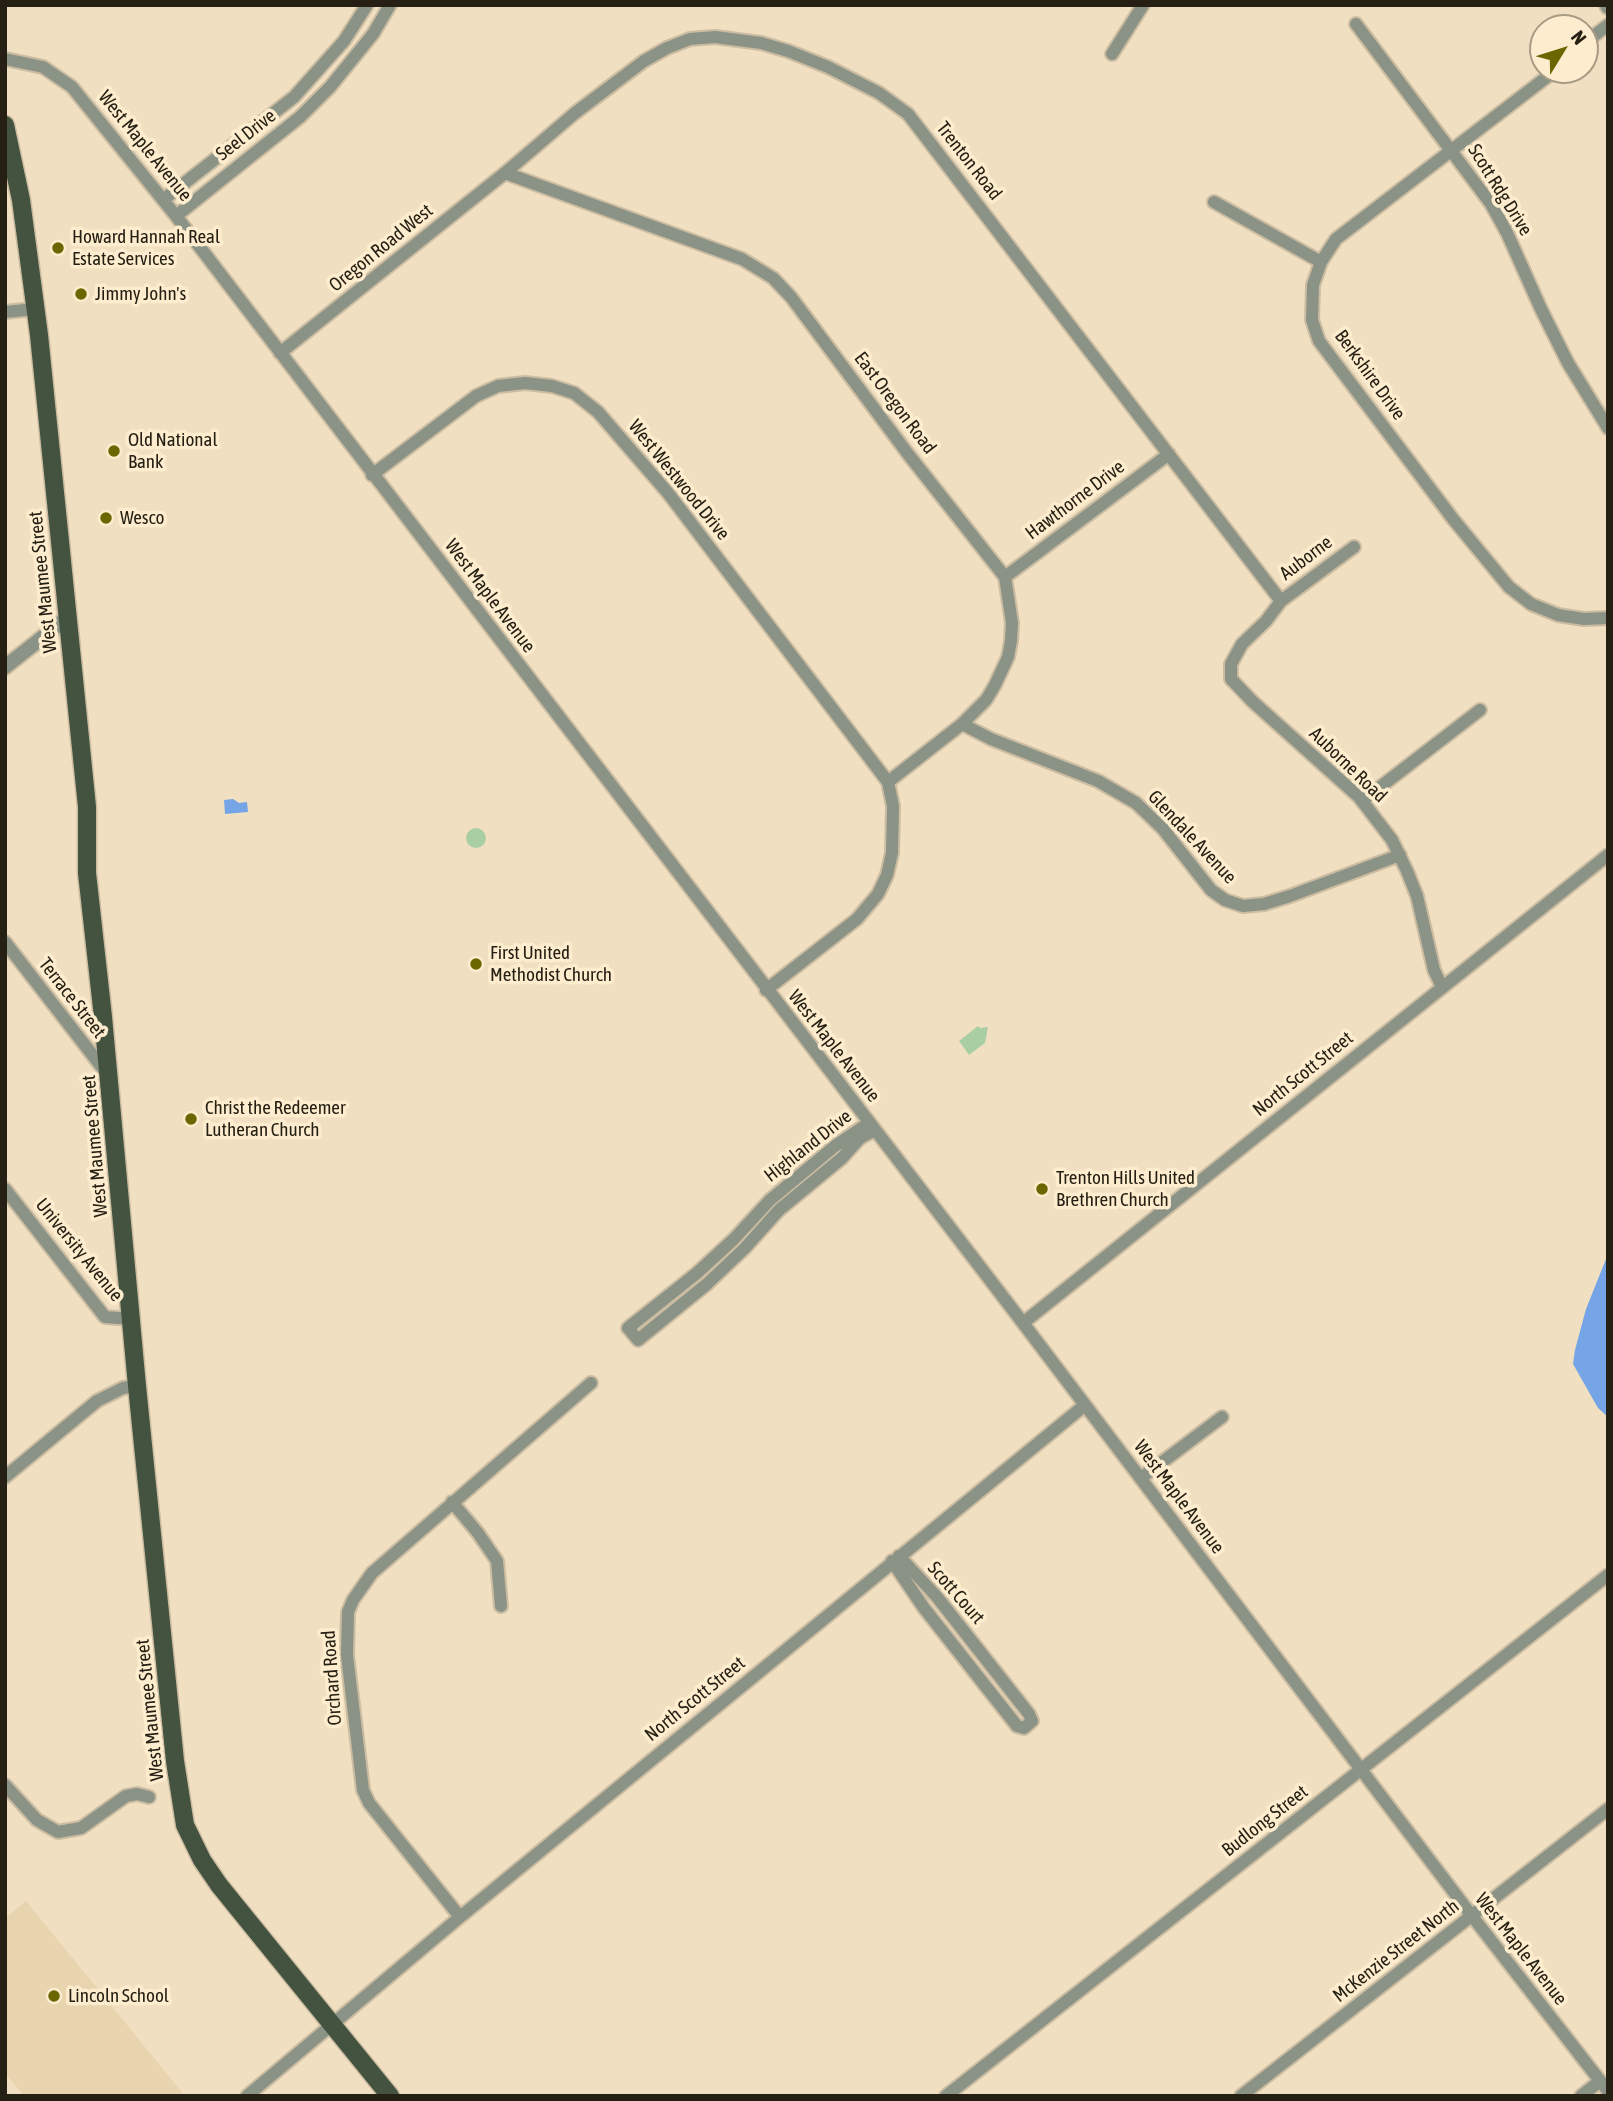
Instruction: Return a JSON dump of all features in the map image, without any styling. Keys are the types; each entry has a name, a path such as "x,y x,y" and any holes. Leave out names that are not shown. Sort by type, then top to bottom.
{"main road":[{"name":"West Maumee Street","path":"5,125 23,211 35,309 87,807 87,873 109,1076 137,1386 175,1761 185,1825 202,1860 219,1885 390,2096"}],"street":[{"name":"Seel Drive","path":"163,200 294,97 344,41 367,5"},
{"name":"Seel Drive","path":"176,216 300,117 336,80 373,34 390,5"},
{"path":"1112,54 1143,5"},
{"name":"Scott Rdg Drive","path":"1356,24 1491,204 1568,363 1608,428"},
{"name":"Trenton Road","path":"505,173 575,113 644,61 690,39 715,37 761,43 828,67 879,93 908,114 1281,601"},
{"name":"West Maple Avenue","path":"5,59 43,66 72,87 176,216 1141,1478 1360,1770 1604,2086"},
{"path":"320,69 336,80"},
{"name":"Berkshire Drive","path":"1537,84 1336,239 1321,262 1313,285 1312,320 1319,341 1509,587 1531,604 1545,610 1571,618 1608,618"},
{"name":"Oregon Road West","path":"280,353 505,173"},
{"name":"East Oregon Road","path":"505,173 742,259 773,278 792,297 908,454 1005,577 1012,623 1008,657 986,700 962,724 888,782"},
{"path":"1214,202 1321,262"},
{"path":"5,312 35,309"},
{"name":"West Westwood Drive","path":"372,475 476,396 498,386 525,383 551,386 574,393 598,412 668,493 888,782"},
{"name":"Hawthorne Drive","path":"1005,577 1169,454"},
{"name":"Auborne","path":"1281,601 1354,547"},
{"name":"Auborne Road","path":"1281,601 1266,621 1242,644 1231,664 1231,679 1362,801 1400,855 1417,896 1434,970 1442,987"},
{"path":"5,667 67,618"},
{"path":"1362,801 1480,710"},
{"name":"Glendale Avenue","path":"962,724 991,739 1098,781 1136,803 1163,829 1211,890 1225,900 1243,906 1277,900 1400,855"},
{"path":"766,990 857,919 878,894 887,875 892,853 893,806 888,782"},
{"name":"North Scott Street","path":"1023,1324 1608,855"},
{"name":"Terrace Street","path":"5,942 109,1076"},
{"name":"Highland Drive","path":"775,1205 745,1248 707,1284 638,1340 628,1328 775,1205 835,1146 872,1127"},
{"name":"University Avenue","path":"5,1189 105,1317 132,1319"},
{"path":"697,1273 707,1284"},
{"name":"Orchard Road","path":"460,1917 369,1803 363,1790 347,1655 348,1612 372,1573 591,1383"},
{"path":"5,1477 97,1401 123,1388 137,1386"},
{"name":"North Scott Street","path":"247,2096 330,2024 1085,1405"},
{"path":"1141,1478 1222,1418"},
{"path":"452,1502 497,1562 501,1606"},
{"name":"Scott Court","path":"896,1559 908,1567 937,1597 1029,1714 1032,1721 1024,1728 1017,1726 924,1608 896,1559"},
{"name":"Budlong Street","path":"946,2096 1608,1575"},
{"name":"Scott Court","path":"970,1666 983,1655"},
{"path":"5,1785 37,1820 58,1832 81,1828 126,1796 137,1794 149,1797"},
{"name":"McKenzie Street North","path":"1241,2096 1608,1809"},
{"path":"1581,2096 1604,2086"}],"shaded area":[{"name":"Lincoln School","path":"26,1901 185,2096 24,2096 5,2073 5,1918"}],"green space":[{"path":"476,828 483,831 486,838 483,845 476,848 469,845 466,838 469,831"},
{"path":"978,1026 988,1027 985,1043 969,1055 959,1041"}],"water":[{"path":"233,799 239,803 247,802 248,812 225,814 224,800"},
{"path":"1608,1254 1608,1417 1598,1408 1573,1364 1586,1309"}],"place":[{"name":"Howard Hannah Real Estate Services","path":"58,248"},
{"name":"Jimmy John's","path":"81,294"},
{"name":"Old National Bank","path":"114,451"},
{"name":"Wesco","path":"106,518"},
{"name":"First United Methodist Church","path":"476,964"},
{"name":"Christ the Redeemer Lutheran Church","path":"191,1119"},
{"name":"Trenton Hills United Brethren Church","path":"1042,1189"},
{"name":"Lincoln School","path":"54,1996"}]}
